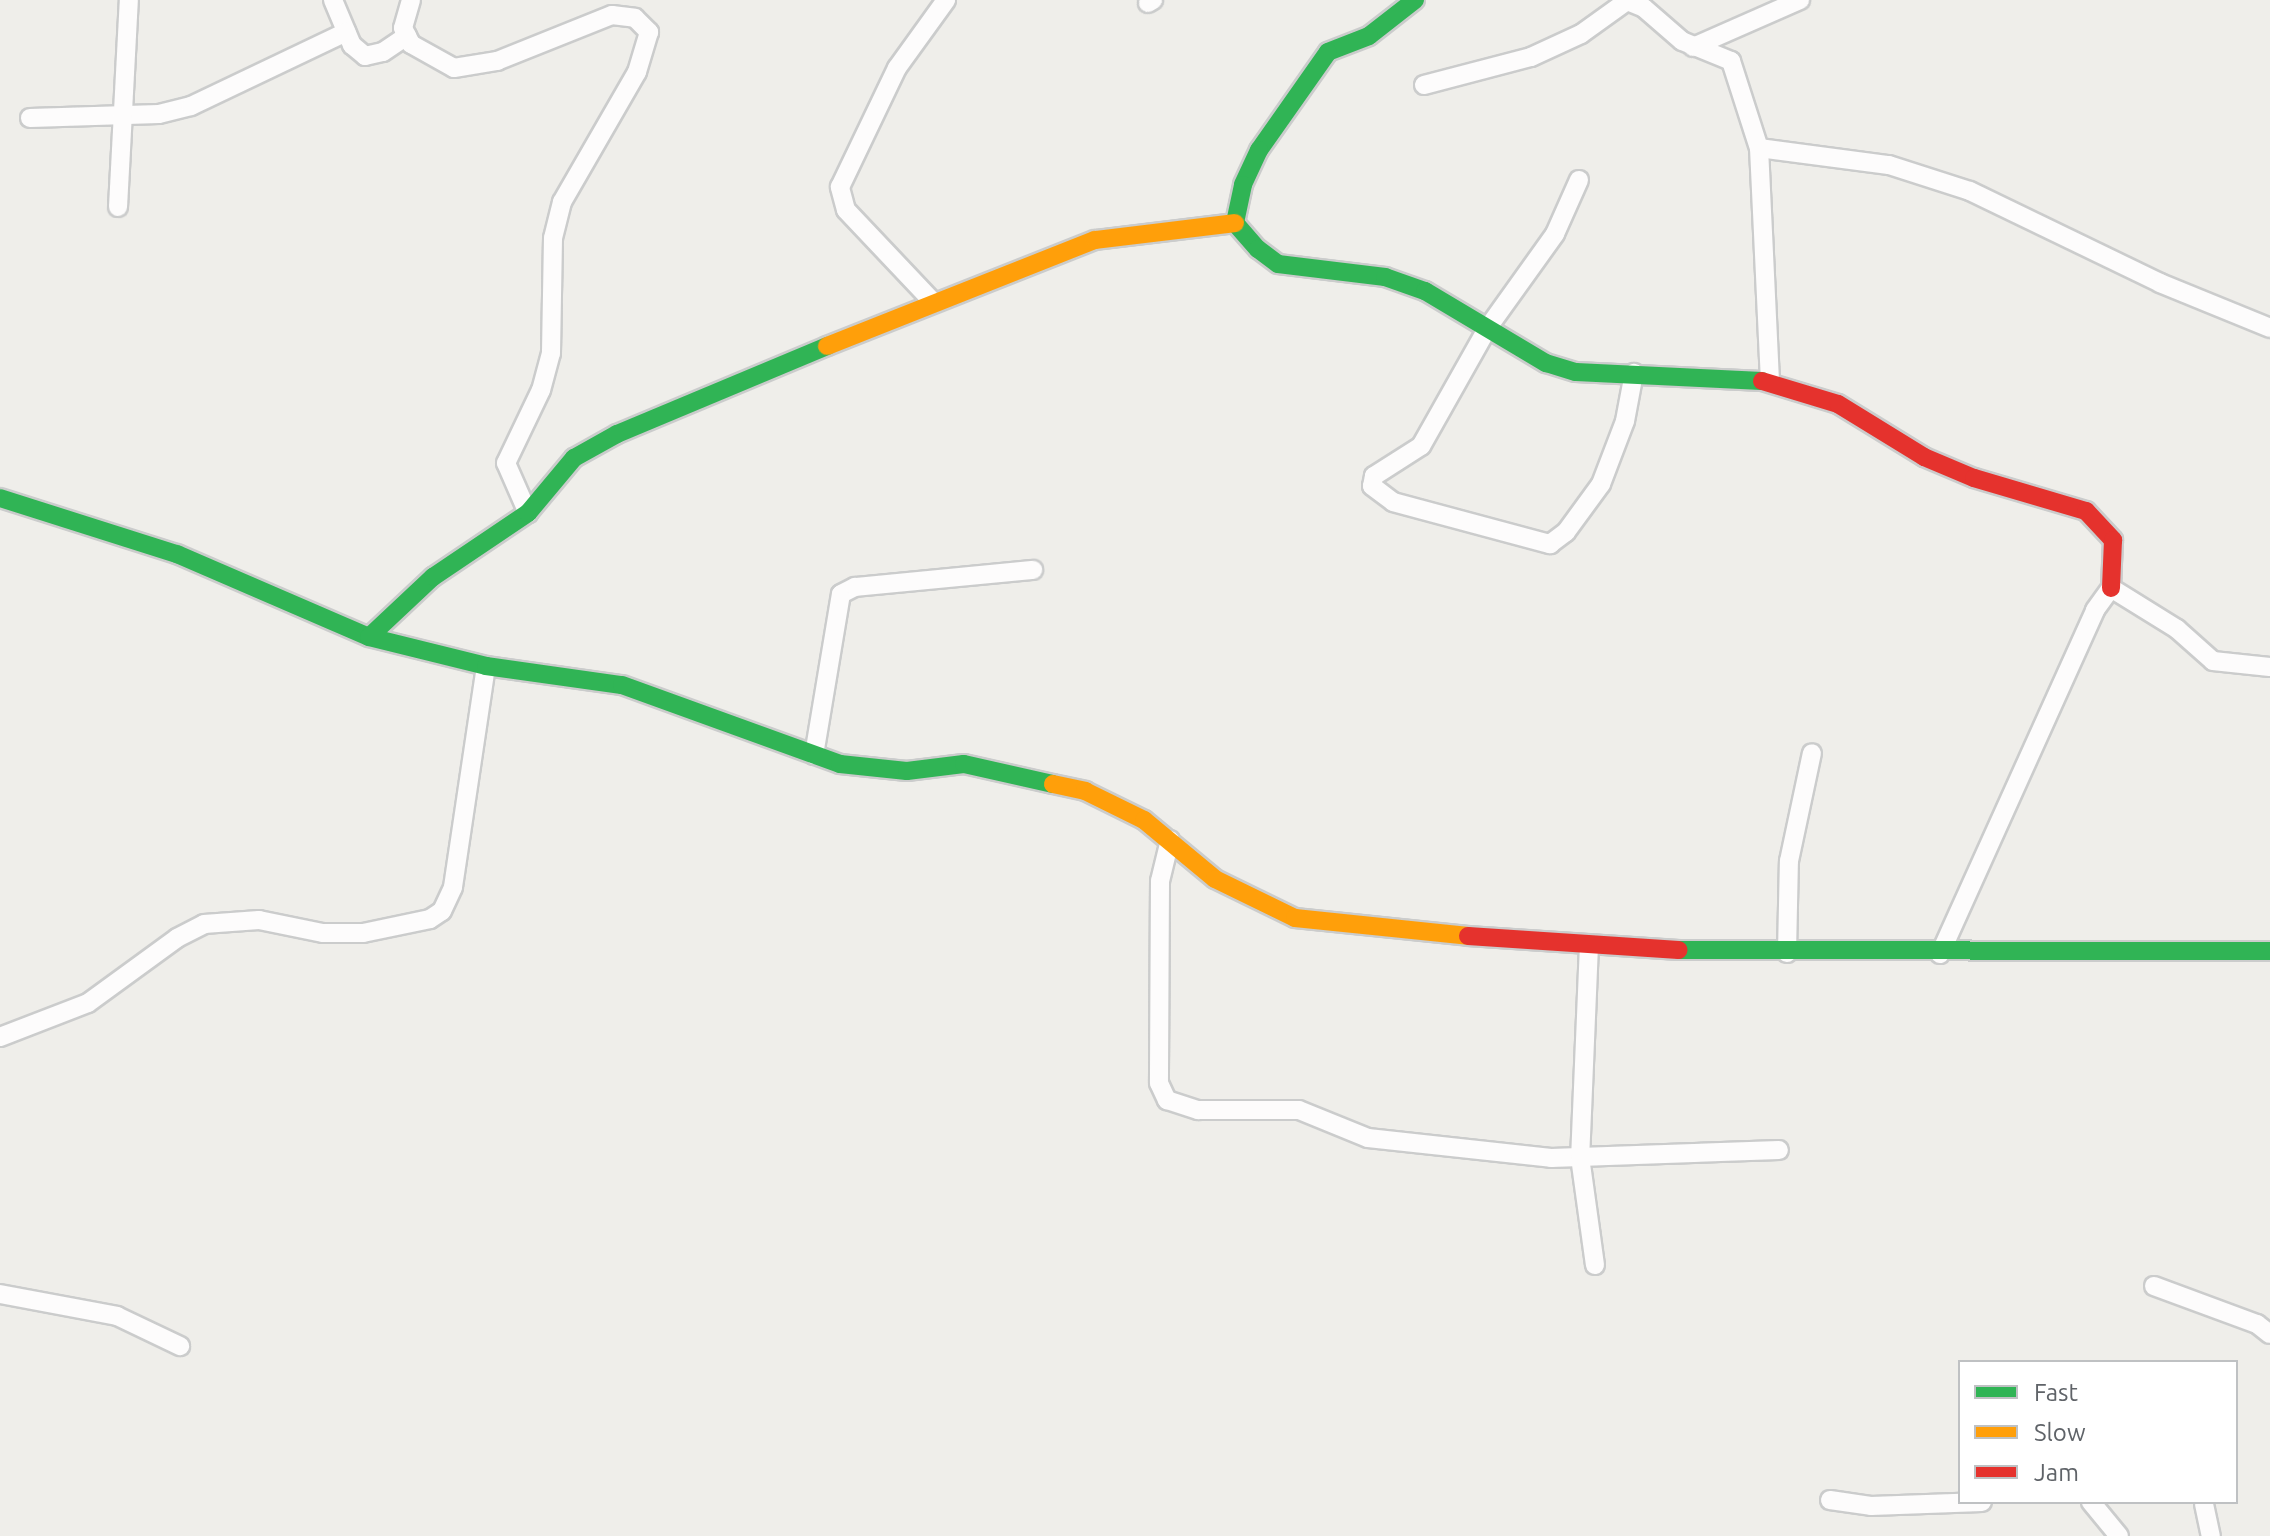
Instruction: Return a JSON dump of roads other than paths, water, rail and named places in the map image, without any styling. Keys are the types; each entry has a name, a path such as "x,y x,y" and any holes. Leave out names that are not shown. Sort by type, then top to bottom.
{"street":[{"path":"118,207 129,0"},
{"path":"333,0 357,52 373,57 407,36"},
{"path":"411,0 403,16 407,36 429,58 454,68 497,61 612,15 635,18 649,32 637,72 562,202 553,238 551,353 541,390 506,463 528,513"},
{"path":"934,303 846,210 840,187 897,68 946,0"},
{"path":"1235,223 1243,185 1259,150 1316,65 1328,52 1369,36 1415,0"},
{"path":"1693,47 1800,0"},
{"path":"1424,85 1531,57 1581,34 1618,5 1635,1 1693,47 1721,55 1737,68 1759,148 1770,381"},
{"path":"30,118 159,114 191,106 346,32"},
{"path":"1759,148 1889,165 1970,191 2160,283 2270,328"},
{"path":"1579,180 1555,234 1487,329 1421,446 1374,476 1372,486 1379,495 1538,544 1558,540 1601,484 1625,421 1634,373"},
{"path":"369,637 433,577 528,513 574,458 592,447 934,303 1095,240 1235,223"},
{"path":"1235,223 1278,264 1385,277 1425,291 1546,363 1576,372 1770,381 1838,404 1924,457 1974,478 2086,511 2113,540 2111,588 2095,610 1940,954"},
{"path":"0,498 177,554 369,637 486,666 622,685 729,728 814,755 885,771 964,764 1057,784 1119,804 1170,840 1215,879 1295,918 1589,945 1787,953 2270,951"},
{"path":"814,755 841,594 855,587 1033,570"},
{"path":"2111,588 2177,629 2213,661 2270,667"},
{"path":"0,1037 88,1003 177,938 204,924 259,920 323,933 363,933 430,919 442,911 453,887 486,666"},
{"path":"1787,953 1789,861 1812,753"},
{"path":"1170,840 1160,897 1159,1083 1167,1100 1198,1110 1299,1110 1368,1138 1580,1157 1779,1150"},
{"path":"1589,945 1580,1157 1595,1265"},
{"path":"2154,1286 2257,1324 2270,1334"},
{"path":"0,1294 117,1316 180,1346"},
{"path":"1830,1500 1871,1506 1958,1503"},
{"path":"2093,1504 2119,1536"},
{"path":"2204,1504 2211,1536"}]}
